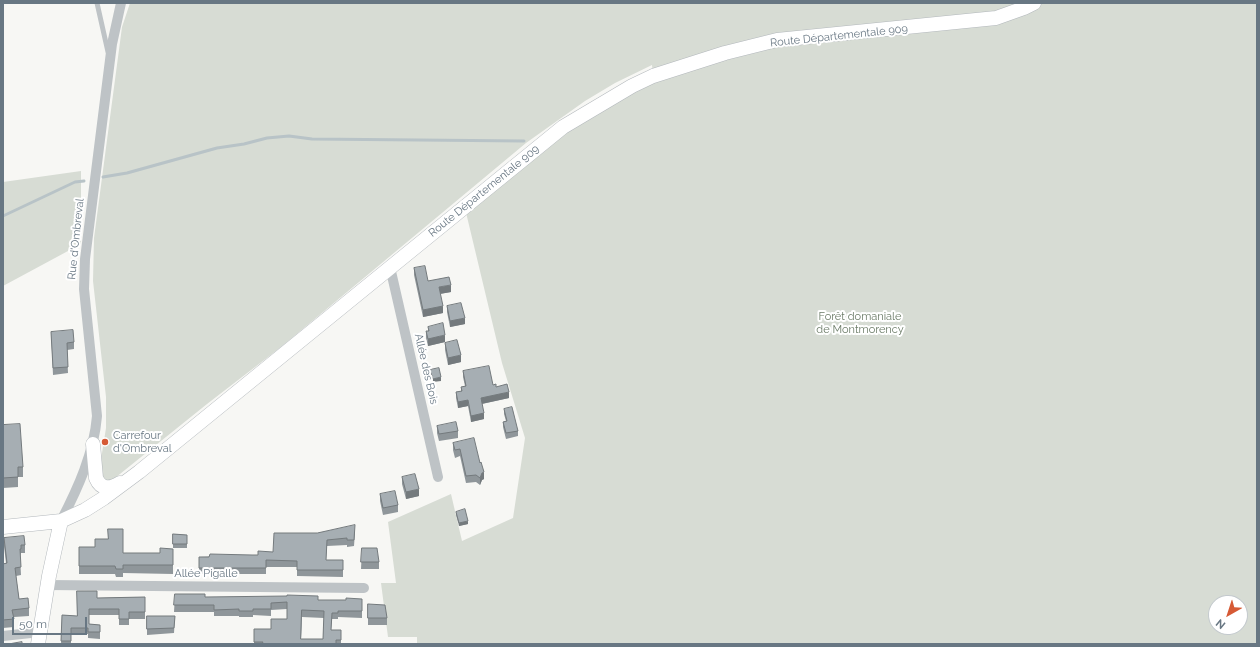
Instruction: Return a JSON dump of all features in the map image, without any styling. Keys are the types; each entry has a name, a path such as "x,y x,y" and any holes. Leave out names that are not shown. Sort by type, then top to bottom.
{"main road":[{"name":"Route Départementale 909","path":"3,528 61,521 98,502 139,472 563,127 632,86 653,76 777,40 996,18 1034,3"},
{"path":"93,444 96,478 98,483 104,487 112,488 139,472"},
{"path":"39,638 47,585 61,521"}],"street":[{"name":"Rue d'Ombreval","path":"61,521 74,496 93,444 97,416 84,289 84,259 110,61 116,21 121,3"},
{"name":"Allée des Bois","path":"390,267 438,477"},
{"name":"Allée Pigalle","path":"47,585 364,588"},
{"path":"3,636 39,638"}],"lane":[{"path":"97,3 110,61"}],"green space":[{"name":"Forêt domaniale de Montmorency","path":"130,3 1257,3 1257,644 417,644 417,637 388,637 381,583 396,583 388,522 451,494 462,541 513,518 525,438 502,363 463,200 653,76 652,65 615,83 585,101 526,143 281,347 110,482 104,479 99,472 106,428 106,397 93,281 94,238 122,27"},
{"path":"81,171 81,244 3,286 3,182"}],"building":[{"path":"425,266 428,281 449,277 451,285 439,287 443,306 423,310 414,268"},
{"path":"461,303 465,318 450,321 447,306"},
{"path":"443,323 445,335 428,339 426,331 429,331 428,327"},
{"path":"73,330 74,342 67,343 68,367 53,368 51,332"},
{"path":"457,340 461,355 448,358 445,343"},
{"path":"489,366 493,385 496,384 496,387 507,384 509,392 481,398 484,413 471,416 468,400 458,402 456,392 462,391 461,387 466,386 463,371"},
{"path":"439,368 441,377 433,379 430,370"},
{"path":"512,407 518,431 506,433 503,422 507,421 504,409"},
{"path":"456,422 458,431 439,434 437,426"},
{"path":"20,424 23,467 18,467 18,477 3,478 3,425"},
{"path":"474,438 480,463 481,462 484,472 480,478 476,475 466,476 460,449 455,450 453,443"},
{"path":"415,474 419,489 406,492 402,477"},
{"path":"395,491 398,505 383,508 380,494"},
{"path":"465,509 468,521 459,523 456,512"},
{"path":"355,525 354,540 347,540 347,538 327,540 326,560 343,560 343,570 297,570 297,561 266,560 266,568 199,568 199,557 209,557 210,554 258,555 258,551 273,552 274,533 317,533"},
{"path":"108,529 123,529 123,553 160,553 160,548 173,549 173,565 123,565 123,569 116,569 115,566 79,566 79,547 95,547 95,539 108,539"},
{"path":"173,534 187,535 187,544 173,544"},
{"path":"24,536 25,545 21,545 20,549 21,567 15,568 19,599 28,598 29,608 12,610 14,619 3,620 3,564 7,563 4,538"},
{"path":"362,548 377,548 379,562 361,562"},
{"path":"77,591 97,591 97,598 145,597 145,612 129,612 129,619 119,619 119,609 89,609 89,624 100,625 100,632 88,632 88,628 71,628 71,641 61,641 62,615 77,616"},
{"path":"175,594 205,594 205,597 287,595 318,596 318,600 346,600 346,598 362,599 362,611 338,611 338,613 332,613 331,630 341,630 341,640 336,640 336,644 262,644 263,642 254,642 254,629 271,629 271,619 287,619 287,602 271,603 271,609 253,609 253,611 239,611 239,609 214,610 214,605 174,605","holes":["302,610 324,611 323,639 301,639"]},
{"path":"368,604 385,605 387,618 368,618"},
{"path":"147,616 175,616 174,628 147,629"},
{"path":"22,642 22,644 9,644"}],"waterway":[{"path":"103,177 127,173 217,148 244,144 267,138 289,136 312,139 524,141"},
{"path":"3,216 75,182 84,181"}],"place":[{"name":"Carrefour d'Ombreval","path":"105,442"}]}
